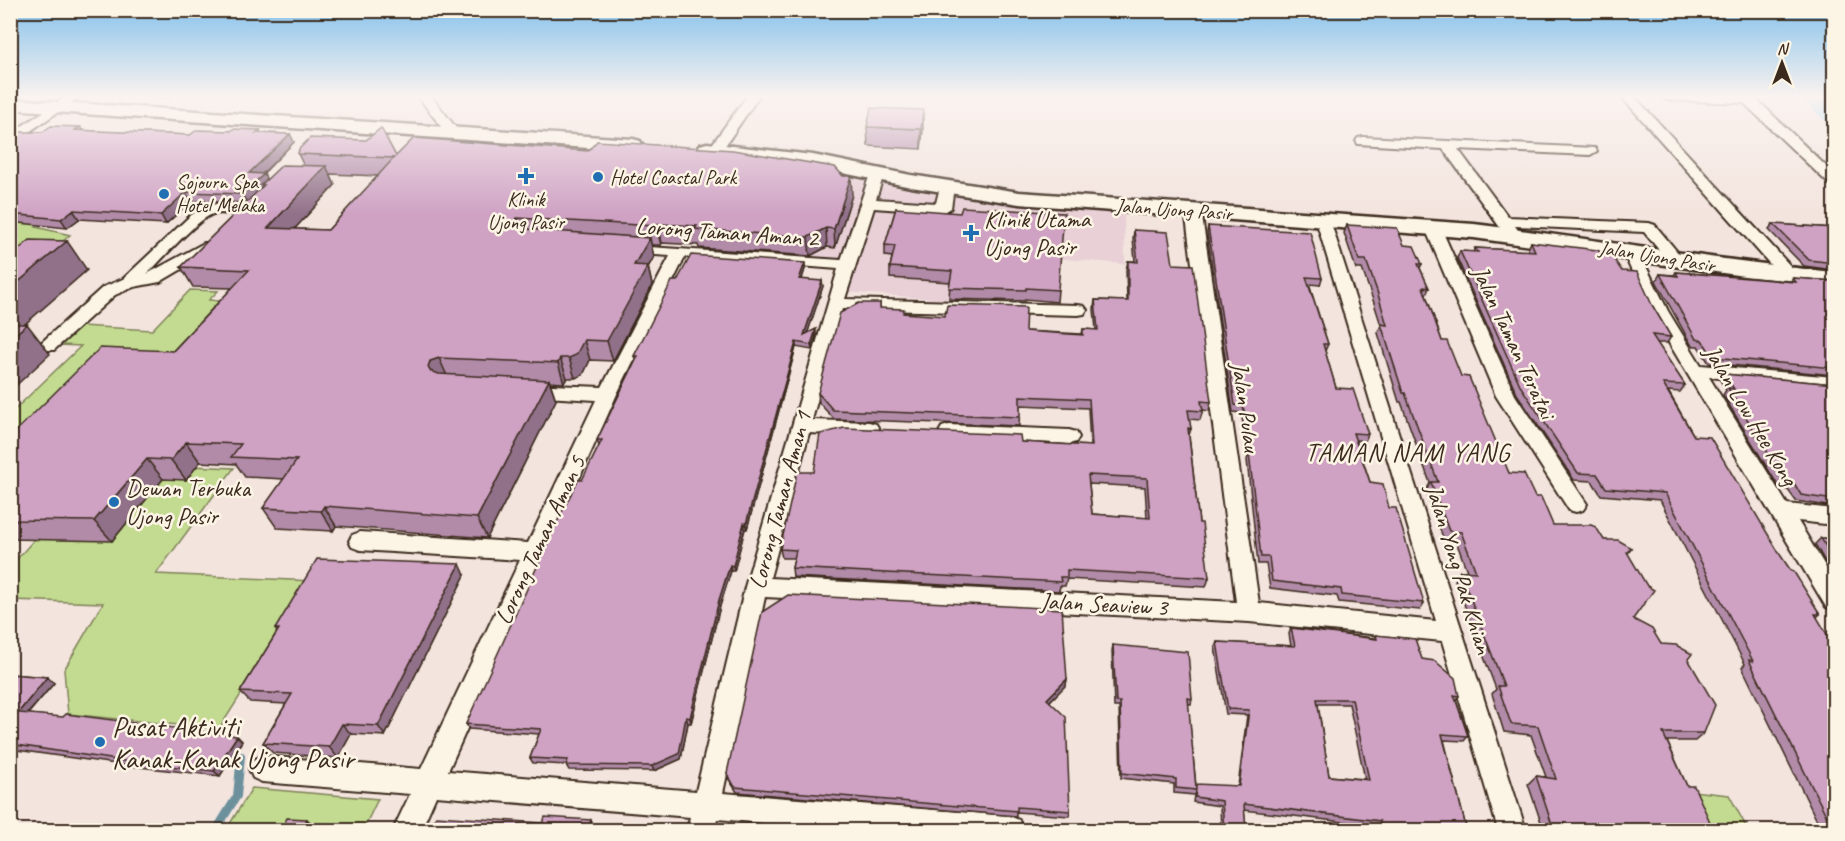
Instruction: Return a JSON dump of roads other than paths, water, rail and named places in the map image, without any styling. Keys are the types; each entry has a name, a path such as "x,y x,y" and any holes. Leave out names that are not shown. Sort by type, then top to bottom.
{"main road":[{"path":"487,135 651,146"},
{"name":"Jalan Ujong Pasir","path":"682,148 803,159 947,187 1019,198 1433,228 1508,228 1676,260 1834,279"}],"street":[{"path":"715,150 725,135"},
{"path":"1663,135 1790,275"},
{"path":"1785,135 1834,181"},
{"path":"1363,141 1590,150"},
{"path":"1447,144 1508,228 1649,228 1676,260"},
{"name":"Lorong Taman Aman 1","path":"703,818 756,587 835,304 877,174"},
{"path":"867,203 943,208 947,187"},
{"path":"48,346 110,291 129,283 154,278 191,258 230,231 255,206 207,211 195,219 129,283"},
{"name":"Jalan Pulau","path":"1193,210 1249,612"},
{"name":"Jalan Yong Pak Khian","path":"1324,220 1512,831"},
{"name":"Jalan Taman Teratai","path":"1433,228 1506,396 1576,504"},
{"name":"Lorong Taman Aman 2","path":"611,247 848,265"},
{"name":"Lorong Taman Aman 5","path":"407,831 608,394 680,252"},
{"name":"Jalan Low Hee Kong","path":"1631,252 1659,311 1834,600"},
{"path":"835,304 1078,310"},
{"path":"1694,370 1834,383"},
{"path":"505,389 608,394"},
{"path":"800,426 894,430"},
{"path":"929,431 1069,437"},
{"path":"1779,511 1834,517"},
{"path":"360,541 535,552"},
{"name":"Jalan Seaview 3","path":"756,587 1249,612 1450,632"},
{"path":"262,769 430,782 703,818 1009,831"}],"waterway":[{"path":"216,830 237,796 241,756"}],"place":[{"name":"Klinik Ujong Pasir","path":"526,176"},
{"name":"Hotel Coastal Park","path":"598,177"},
{"name":"Sojourn Spa Hotel Melaka","path":"164,194"},
{"name":"Klinik Utama Ujong Pasir","path":"971,233"},
{"name":"Dewan Terbuka Ujong Pasir","path":"114,502"},
{"name":"Pusat Aktiviti Kanak-Kanak Ujong Pasir","path":"100,742"}],"district":[{"name":"TAMAN NAM YANG","path":"1408,452"}]}
